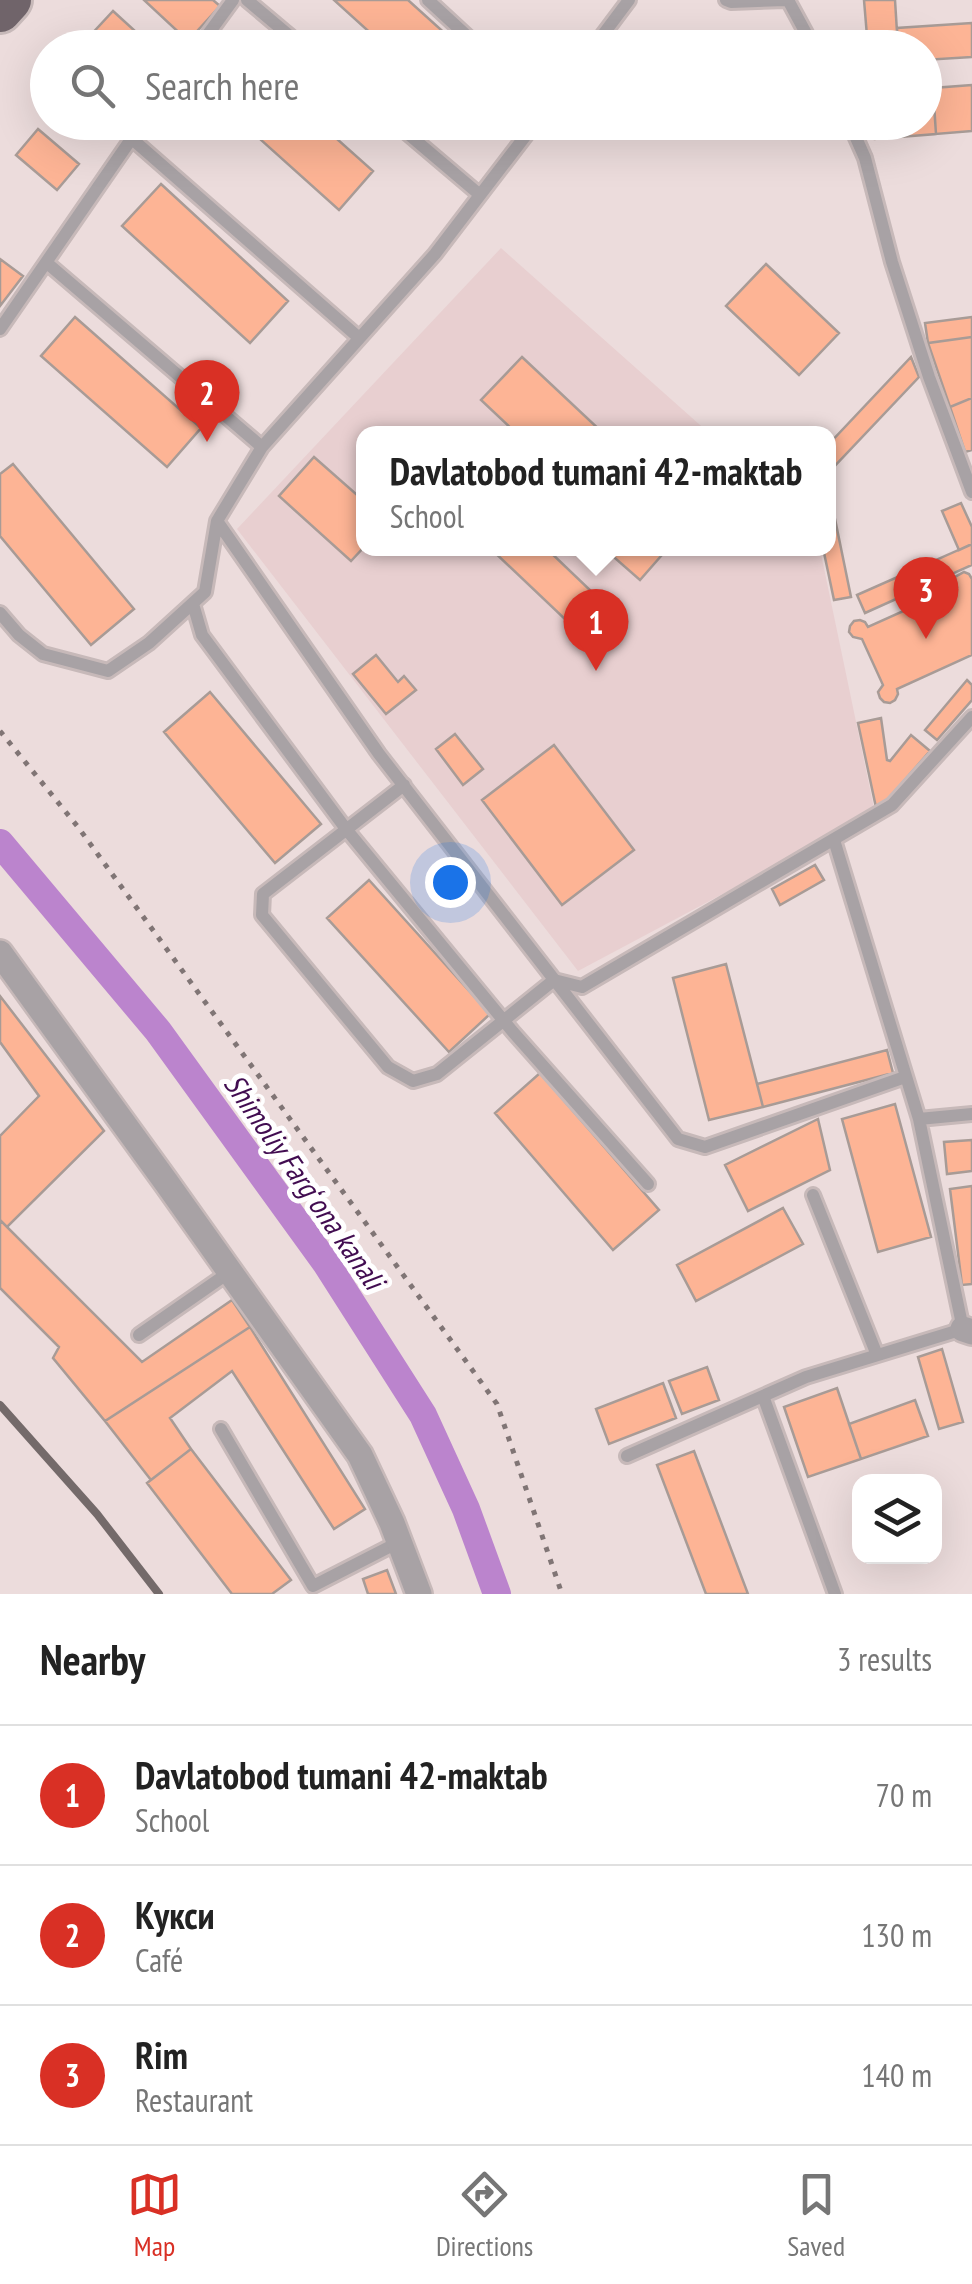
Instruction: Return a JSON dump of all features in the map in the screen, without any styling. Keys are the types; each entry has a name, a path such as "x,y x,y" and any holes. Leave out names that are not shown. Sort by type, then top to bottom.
{"highway":[{"path":"0,11 10,0"}],"street":[{"path":"0,954 360,1455 418,1594"}],"lane":[{"path":"212,30 234,0"},
{"path":"247,0 283,30"},
{"path":"428,0 460,30"},
{"path":"606,30 629,0"},
{"path":"726,0 786,0 804,30"},
{"path":"0,329 130,140"},
{"path":"133,140 358,337"},
{"path":"415,140 480,195"},
{"path":"0,613 43,654 108,670 149,643 193,604 205,592 217,521 262,447 435,254 522,140"},
{"path":"857,140 929,377 972,492"},
{"path":"47,263 262,447"},
{"path":"217,521 404,785 678,1140 706,1147 905,1077"},
{"path":"193,604 202,635 346,830 503,1020 648,1184"},
{"path":"554,980 582,987 892,806 972,717"},
{"path":"404,785 262,894 262,915 388,1067 413,1081 438,1074 554,980"},
{"path":"627,1456 806,1377 967,1330 919,1119 834,840"},
{"path":"919,1119 972,1114"},
{"path":"814,1195 877,1355"},
{"path":"139,1335 231,1272"},
{"path":"763,1396 835,1594"},
{"path":"221,1430 313,1586 399,1542"}],"path":[{"path":"0,731 78,827 497,1404 562,1594"}],"shaded area":[{"path":"501,248 701,426 356,426 356,556 821,556 875,813 578,971 237,529"}],"building":[{"path":"144,0 213,0 220,6 198,30 176,30"},
{"path":"334,0 408,0 441,30 367,30"},
{"path":"864,0 895,0 897,30 866,30"},
{"path":"113,11 134,30 95,30"},
{"path":"972,23 972,57 942,59 942,30 897,28"},
{"path":"972,85 972,131 942,134 942,87"},
{"path":"30,138 51,140 79,164 57,190 16,155"},
{"path":"261,140 338,140 373,171 339,210"},
{"path":"161,184 288,301 250,343 122,226"},
{"path":"0,259 23,276 0,306"},
{"path":"766,264 839,333 799,375 726,306"},
{"path":"75,317 201,428 167,467 41,356"},
{"path":"972,317 972,337 928,343 925,323"},
{"path":"972,337 972,398 950,407 928,343"},
{"path":"522,357 596,426 509,426 481,400"},
{"path":"911,357 919,377 836,465 836,437"},
{"path":"972,398 972,450 965,452 950,407"},
{"path":"314,457 356,494 356,556 351,561 279,496"},
{"path":"13,464 134,609 91,645 0,536 0,474"},
{"path":"961,503 972,527 972,544 959,550 942,511"},
{"path":"836,524 851,597 834,600 825,556 836,556"},
{"path":"972,544 972,565 865,613 857,595"},
{"path":"498,556 554,556 614,613 588,641"},
{"path":"613,556 661,556 640,580"},
{"path":"964,572 972,579 972,655 897,689 895,700 884,702 878,692 883,685 862,639 853,637 850,626 860,620 868,627 957,587 955,577"},
{"path":"376,655 398,682 404,676 416,690 386,714 353,674"},
{"path":"967,680 972,685 972,700 937,740 925,730"},
{"path":"210,692 321,824 275,863 164,732"},
{"path":"881,718 887,760 911,735 930,751 877,812 858,723"},
{"path":"455,734 483,769 463,785 436,749"},
{"path":"554,745 634,850 562,905 482,800"},
{"path":"815,865 824,880 780,905 772,889"},
{"path":"369,880 490,1014 449,1052 327,918"},
{"path":"726,964 763,1107 709,1120 673,978"},
{"path":"0,996 104,1131 7,1227 0,1220 0,1136 39,1096 0,1042"},
{"path":"887,1050 893,1073 763,1107 757,1084"},
{"path":"540,1073 659,1210 613,1250 495,1113"},
{"path":"895,1104 931,1237 878,1252 842,1119"},
{"path":"818,1119 830,1170 748,1211 725,1165"},
{"path":"972,1140 972,1171 947,1174 944,1142"},
{"path":"972,1186 972,1284 962,1285 950,1189"},
{"path":"783,1208 803,1244 696,1301 677,1265"},
{"path":"0,1220 142,1362 232,1300 250,1327 105,1421 53,1358 59,1347 0,1288"},
{"path":"250,1327 365,1509 334,1529 232,1371 170,1418 191,1449 151,1480 105,1421"},
{"path":"942,1349 963,1422 939,1429 918,1357"},
{"path":"707,1367 719,1400 682,1414 669,1381"},
{"path":"663,1383 676,1418 609,1444 596,1409"},
{"path":"837,1388 861,1459 808,1477 784,1407"},
{"path":"915,1400 928,1436 861,1459 849,1424"},
{"path":"191,1449 291,1580 272,1594 232,1594 147,1483"},
{"path":"694,1451 748,1594 706,1594 657,1465"},
{"path":"387,1570 396,1594 368,1594 363,1579"}],"waterway":[{"name":"Shimoliy Fargʻona kanali","path":"0,843 158,1031 326,1263 423,1415 466,1509 497,1594"}],"railway":[{"path":"0,1405 97,1514 159,1594"}],"place":[{"name":"Кукси","path":"207,442"},
{"name":"Rim","path":"926,639"},
{"name":"Davlatobod tumani 42-maktab","path":"596,671"}]}
